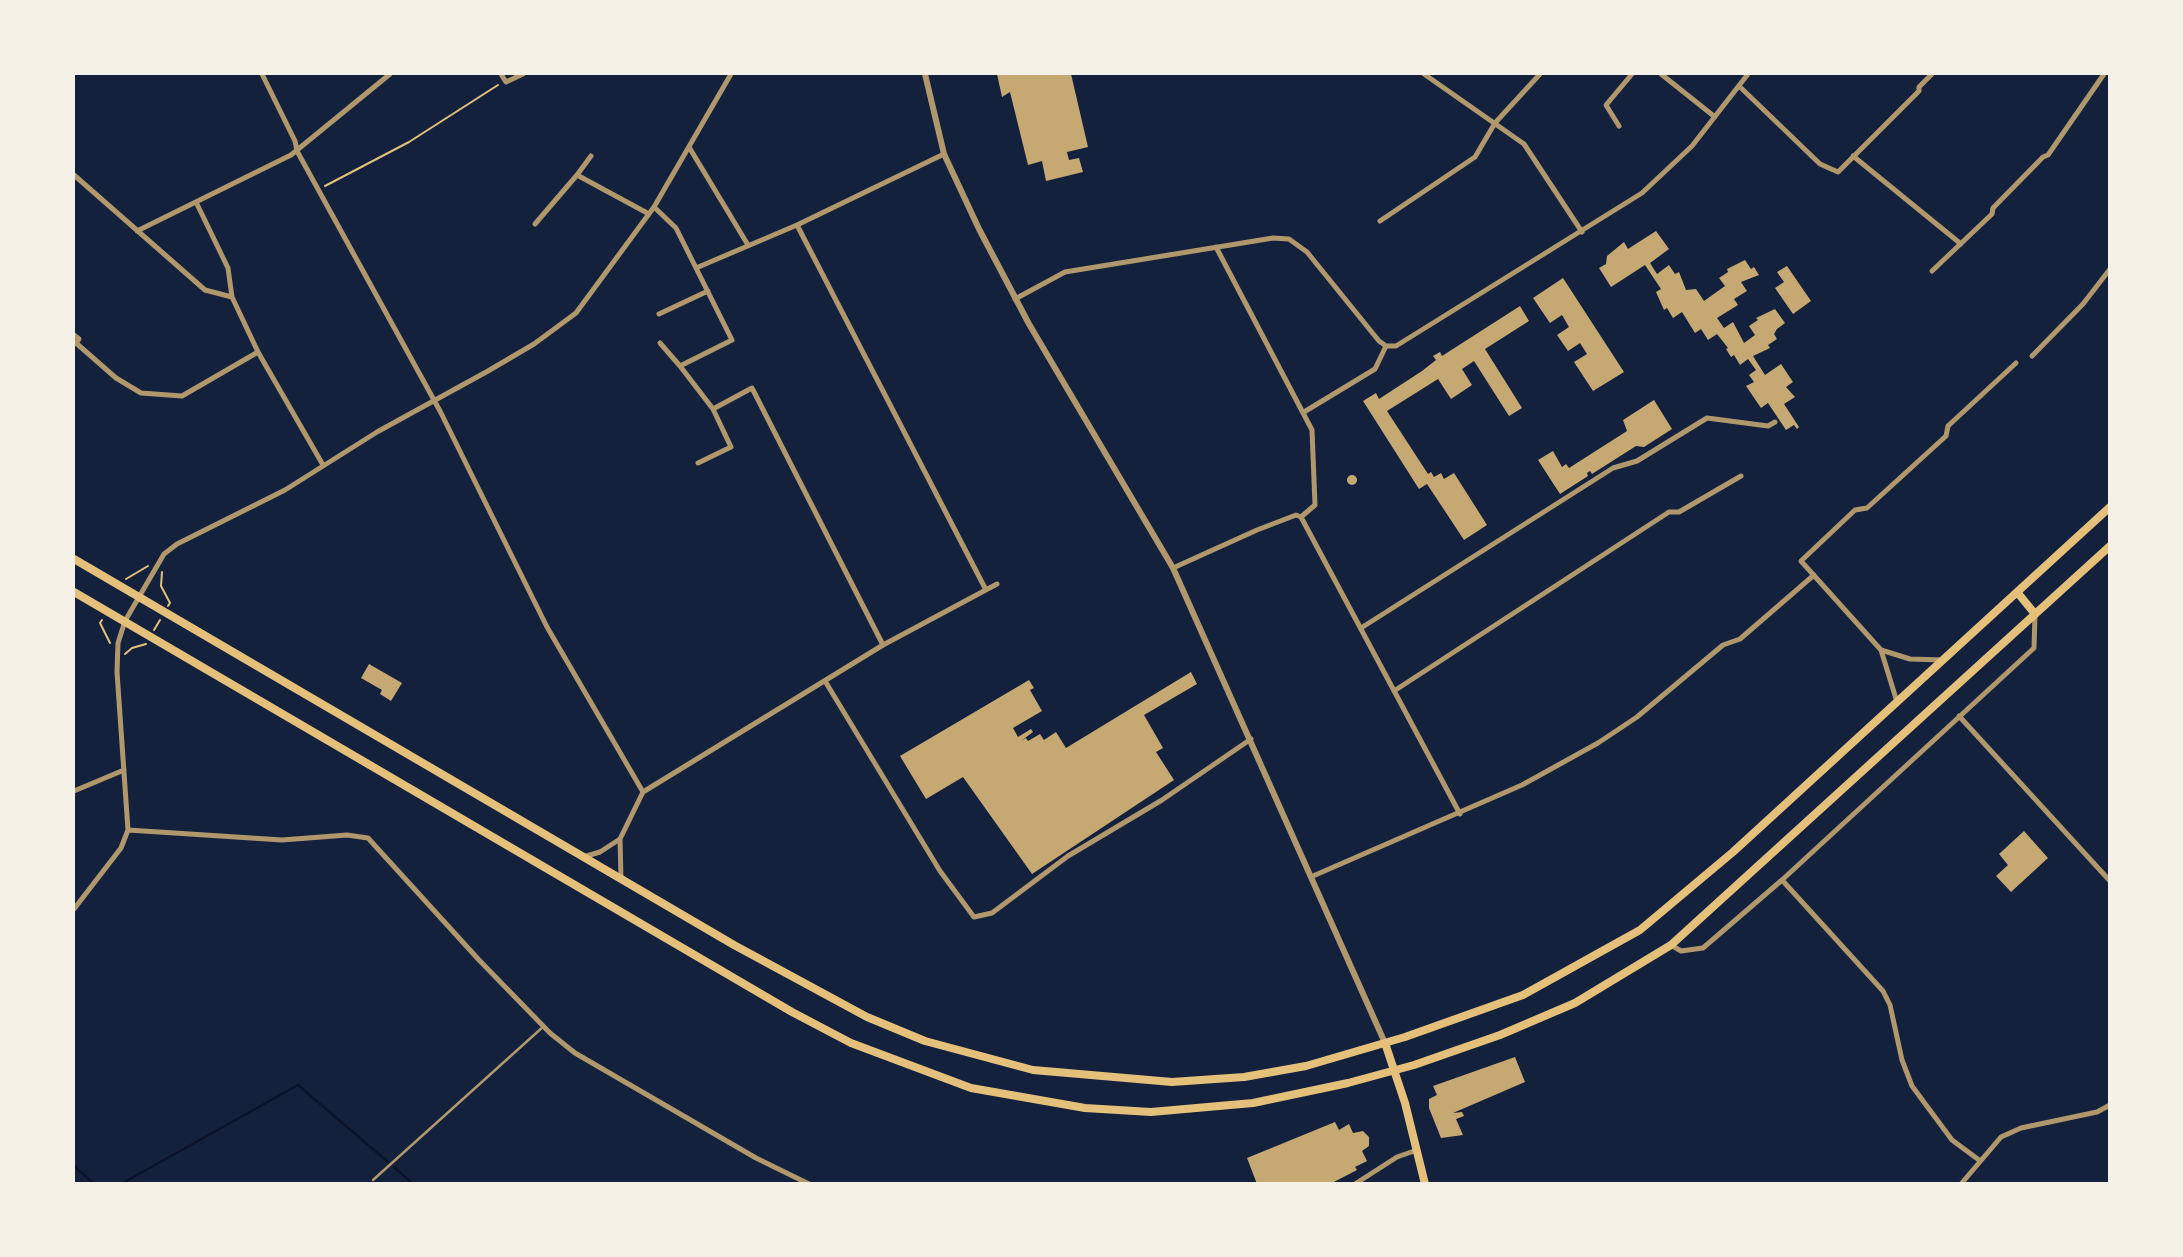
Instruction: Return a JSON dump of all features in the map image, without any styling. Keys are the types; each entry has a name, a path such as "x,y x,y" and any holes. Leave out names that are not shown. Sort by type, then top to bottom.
{"main road":[{"path":"74,559 621,879 867,1017 926,1041 1033,1070 1172,1082 1232,1078 1306,1066 1385,1043 1523,995 1640,930 1696,885 2109,507"},
{"path":"74,592 125,621 147,643 792,1012 851,1043 971,1088 1085,1108 1177,1111 1254,1103 1394,1070 1500,1035 1563,1008 1671,945 2109,546"},
{"path":"2017,592 2035,614"},
{"path":"1385,1043 1425,1184"}],"street":[{"path":"262,74 295,141 297,151 433,400 547,627 643,792"},
{"path":"137,231 297,151 390,74"},
{"path":"501,74 505,81 523,74"},
{"path":"74,909 121,848 128,830 117,667 118,643 125,621 159,560 177,544 285,490 433,400 534,344 576,313 649,214 731,74"},
{"path":"925,74 944,154 1016,299 1173,568 1313,876 1385,1043"},
{"path":"1424,74 1524,144 1582,232"},
{"path":"1380,221 1475,157 1496,123 1540,74"},
{"path":"1619,126 1606,105 1632,74"},
{"path":"1661,74 1715,117"},
{"path":"1016,299 1065,272 1273,238 1289,239 1300,244 1379,341 1386,346 1401,343 1642,193 1669,171 1748,74"},
{"path":"1739,86 1819,164 1838,172 1919,91 1919,87 1932,74"},
{"path":"1932,271 1961,244 2043,156 2048,155 2104,74"},
{"path":"689,147 748,245"},
{"path":"696,268 797,225 944,154"},
{"path":"535,224 591,156"},
{"path":"1853,156 1961,244"},
{"path":"577,175 649,214"},
{"path":"74,176 205,290 232,297"},
{"path":"196,202 228,268 232,297 258,352 323,465"},
{"path":"654,206 677,228 732,340 680,366"},
{"path":"797,225 986,590"},
{"path":"1216,247 1312,430 1315,505 1301,517"},
{"path":"2032,356 2083,304 2109,269"},
{"path":"659,314 707,289"},
{"path":"74,335 79,340 76,343 116,378 141,393 182,396 258,352"},
{"path":"660,343 713,409 731,447 698,463"},
{"path":"1304,412 1375,369 1386,346"},
{"path":"1897,702 1881,650 1801,561 1855,510 1867,508 1946,436 1948,426 2016,363"},
{"path":"713,409 752,388 801,489 883,645"},
{"path":"1361,628 1613,468 1637,461 1707,418 1768,426 1775,422"},
{"path":"1394,691 1669,512 1679,512 1741,476"},
{"path":"1173,568 1257,530 1296,515 1301,517 1460,814"},
{"path":"1313,876 1460,814 1555,768 1633,719 1723,645 1740,639 1814,575"},
{"path":"621,879 618,864 620,839 643,792 883,645 997,584"},
{"path":"1671,945 1681,951 1703,948 1782,880 2034,648 2035,614"},
{"path":"1881,650 1910,659 1943,660"},
{"path":"825,681 940,871 974,917 992,912 1069,856 1162,800 1251,739"},
{"path":"1959,716 2109,881"},
{"path":"74,791 124,770"},
{"path":"128,830 282,840 347,835 366,837 380,848 429,907 544,1026 599,1070 809,1184"},
{"path":"583,856 600,852 620,839"},
{"path":"1782,880 1883,991 1890,1005 1902,1060 1912,1086 1952,1140 1979,1160"},
{"path":"1961,1184 2001,1137 2021,1128 2097,1112 2109,1105"},
{"path":"1355,1184 1396,1157 1417,1150"}],"lane":[{"path":"373,1180 544,1026"}],"path":[{"path":"318,190 409,142 505,81"},
{"path":"117,667 130,649 147,643 170,603 162,586 164,568"},
{"path":"121,586 131,574"},
{"path":"100,623 107,611"}],"building":[{"path":"997,74 1071,74 1088,147 1067,152 1069,160 1079,158 1083,172 1046,181 1042,161 1028,165 1010,92 1002,97"},
{"path":"1656,231 1669,249 1650,263 1657,274 1669,265 1675,274 1679,272 1686,290 1696,289 1704,301 1725,286 1719,278 1728,272 1727,269 1745,260 1751,269 1754,267 1759,275 1741,282 1747,291 1734,299 1738,305 1717,318 1724,328 1733,322 1744,343 1755,335 1749,326 1758,320 1756,318 1775,309 1785,323 1774,334 1777,339 1768,345 1770,348 1753,356 1765,375 1781,364 1793,382 1786,387 1795,397 1784,404 1799,427 1797,429 1794,425 1786,430 1768,403 1761,408 1746,386 1754,382 1749,375 1756,370 1748,359 1740,365 1734,355 1731,357 1726,349 1728,348 1717,334 1708,340 1701,329 1695,333 1682,312 1673,318 1667,308 1664,310 1656,292 1661,289 1645,265 1611,287 1599,268 1606,264 1607,256 1624,242 1628,249"},
{"path":"1787,266 1811,301 1793,314 1775,288 1784,282 1777,272"},
{"path":"1563,278 1624,372 1593,391 1574,362 1587,354 1580,343 1568,351 1557,335 1569,327 1562,315 1550,323 1533,298"},
{"path":"1520,306 1529,321 1485,349 1522,408 1509,416 1474,361 1462,369 1472,385 1451,399 1438,379 1387,411 1428,474 1431,472 1434,477 1441,473 1444,479 1454,473 1487,525 1464,540 1427,484 1419,489 1363,401 1376,393 1379,399 1436,360 1433,356 1440,352 1442,356"},
{"path":"1654,400 1672,429 1644,447 1636,446 1592,474 1590,471 1588,476 1560,494 1538,460 1553,451 1562,467 1566,464 1569,468 1627,431 1623,420"},
{"path":"1352,475 1356,476 1356,484 1352,485 1348,484 1347,480 1348,476"},
{"path":"369,664 402,683 391,701 380,694 382,690 361,678"},
{"path":"1191,672 1197,684 1144,715 1163,748 1156,752 1174,780 1032,874 963,777 926,799 900,756 1029,680 1034,688 1030,690 1042,711 1013,728 1018,737 1031,729 1033,732 1021,741 1026,738 1028,741 1040,734 1044,740 1056,732 1066,748"},
{"path":"2024,831 2048,858 2011,892 1996,876 2008,865 1999,854"},
{"path":"1515,1057 1525,1082 1453,1113 1462,1112 1464,1116 1456,1119 1463,1135 1441,1138 1429,1108 1429,1099 1437,1095 1433,1086"},
{"path":"1335,1122 1339,1130 1349,1124 1353,1133 1363,1131 1369,1137 1369,1146 1362,1151 1367,1161 1355,1167 1357,1170 1330,1184 1257,1184 1247,1158"}],"waterway":[{"path":"121,1184 298,1085 388,1162"},
{"path":"74,1166 94,1184"},
{"path":"394,1167 413,1184"}]}
